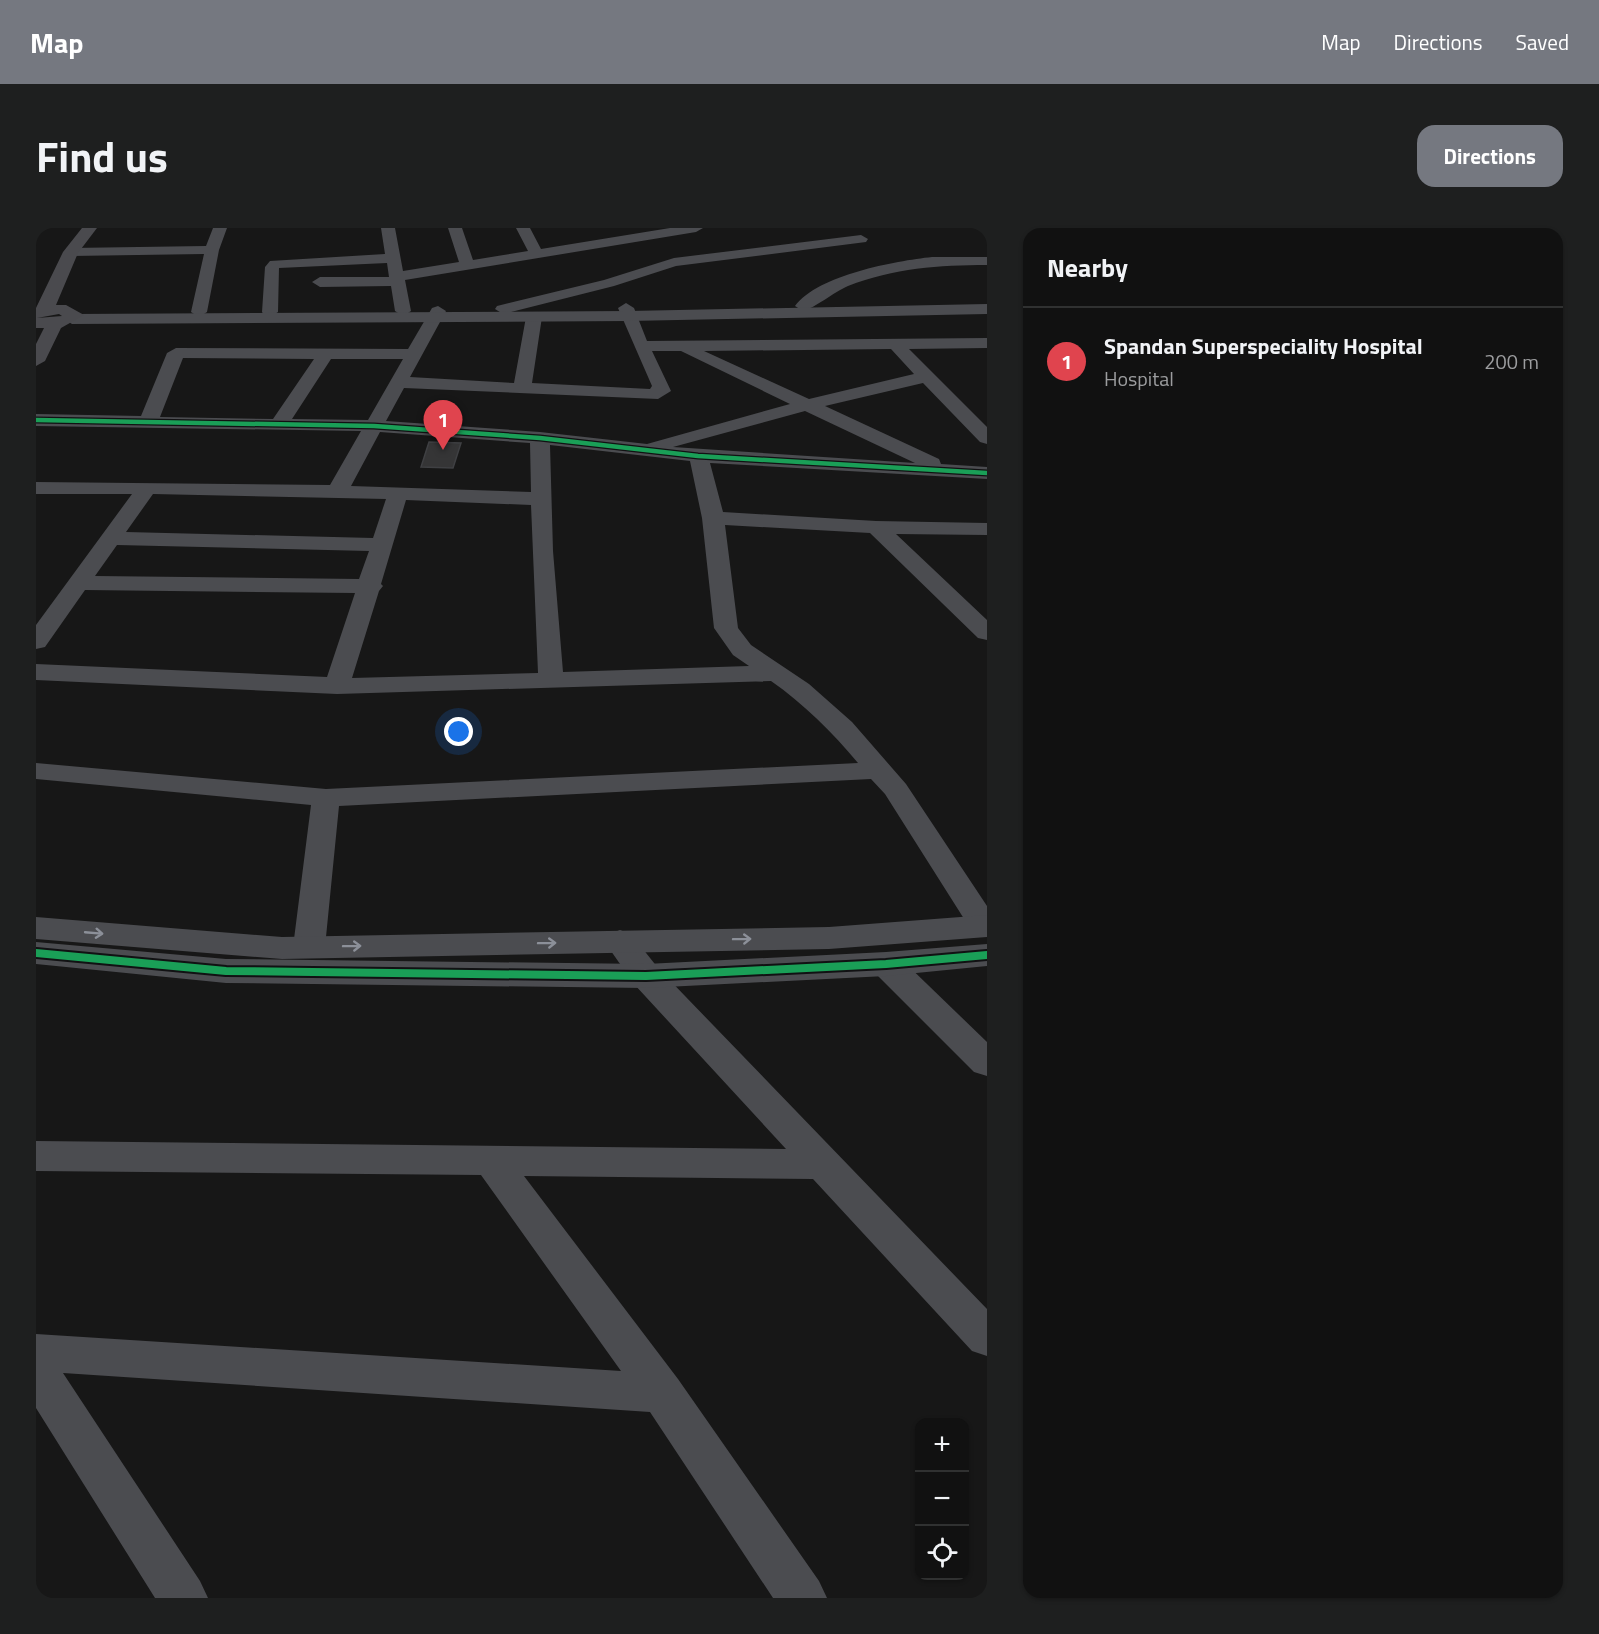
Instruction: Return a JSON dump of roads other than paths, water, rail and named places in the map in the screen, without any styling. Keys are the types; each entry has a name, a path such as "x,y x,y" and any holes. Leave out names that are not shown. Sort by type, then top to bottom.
{"main road":[{"path":"36,361 72,252 90,228"},
{"path":"84,272 105,236"},
{"path":"51,318 75,293"}],"street":[{"path":"148,422 185,331 220,228"},
{"path":"388,228 403,310"},
{"path":"455,228 467,266"},
{"path":"523,228 537,254"},
{"path":"592,228 603,243"},
{"path":"306,282 397,279 696,228"},
{"path":"503,309 609,283 674,262 866,241 827,228"},
{"path":"72,252 212,250"},
{"path":"900,252 930,261"},
{"path":"270,312 277,282 272,267 285,262 394,258"},
{"path":"803,306 811,297 853,279 930,261 987,261"},
{"path":"185,331 270,312 403,310 436,314 534,317 803,306 987,302"},
{"path":"185,331 503,309 628,312 987,309"},
{"path":"398,382 652,395 662,391 661,386 641,346 628,312"},
{"path":"337,492 436,314"},
{"path":"522,389 534,317"},
{"path":"51,318 185,331 326,354 414,354"},
{"path":"641,346 987,343"},
{"path":"895,344 987,438"},
{"path":"680,346 949,471"},
{"path":"279,424 326,354"},
{"path":"640,450 806,405 928,376"},
{"path":"36,420 374,426 540,438 698,456 987,473"},
{"path":"540,438 551,681"},
{"path":"698,456 706,479 713,518 726,628 742,650 800,689 843,728 876,770 896,790 986,936"},
{"path":"36,488 398,493 541,499"},
{"path":"36,642 147,488"},
{"path":"338,686 398,493"},
{"path":"713,518 876,527 987,529"},
{"path":"876,527 987,633"},
{"path":"111,538 383,545"},
{"path":"78,583 371,585"},
{"path":"36,672 338,686 777,673"},
{"path":"36,771 326,798 876,770"},
{"path":"309,947 326,798"},
{"path":"36,928 282,948 986,936"},
{"path":"36,953 226,971 646,976 886,964 986,936"},
{"path":"620,941 646,976 987,1338"},
{"path":"886,964 987,1063"},
{"path":"36,1156 823,1164"},
{"path":"492,1162 662,1393 802,1598"},
{"path":"36,1353 662,1393"},
{"path":"36,1370 183,1598"}],"place":[{"name":"Spandan Superspeciality Hospital","path":"443,450"}]}
